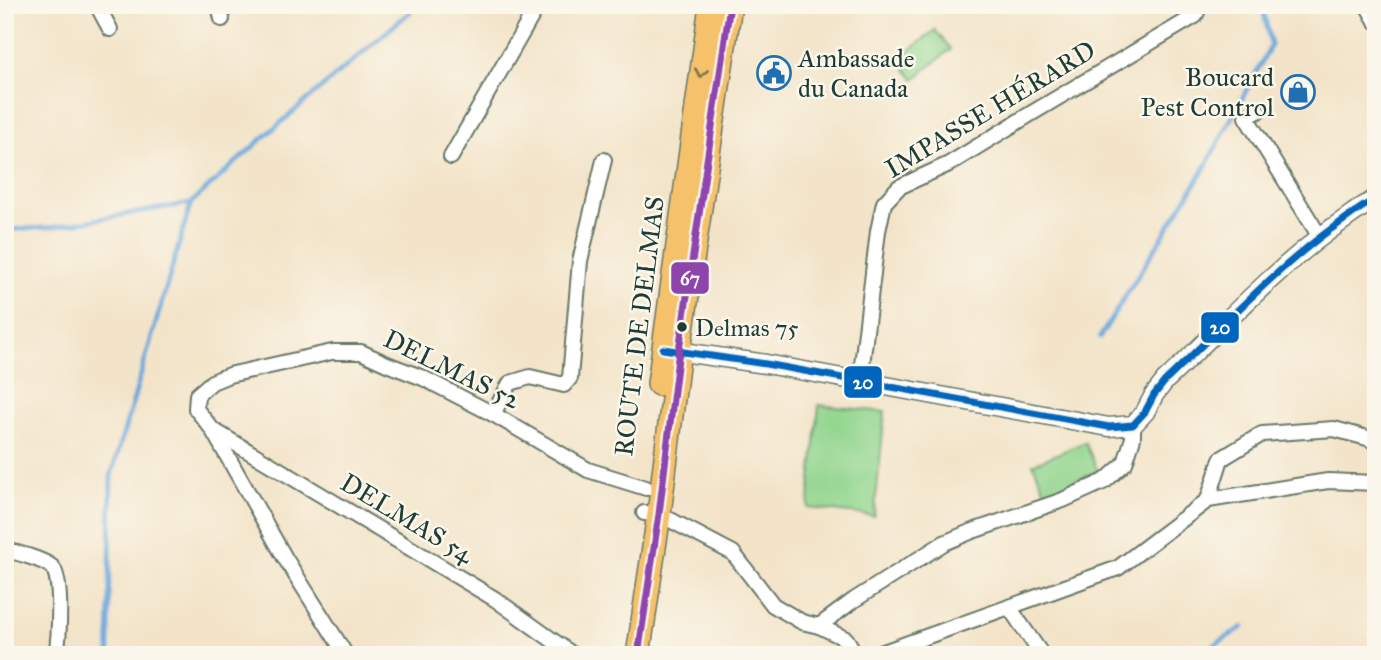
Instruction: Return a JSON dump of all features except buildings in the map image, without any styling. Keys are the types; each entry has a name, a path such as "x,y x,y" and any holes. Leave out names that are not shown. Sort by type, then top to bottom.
{"main road":[{"name":"ROUTE DE DELMAS","path":"638,655 651,514 711,5"},
{"name":"ROUTE DE DELMAS","path":"623,655 651,514 646,488 730,5"}],"street":[{"path":"97,5 110,29"},
{"path":"451,157 538,5"},
{"name":"IMPASSE HÉRARD","path":"860,382 878,231 884,203 899,187 949,164 1195,16 1198,10 1196,5"},
{"path":"1367,5 1376,21"},
{"path":"1258,111 1246,117 1320,237"},
{"path":"493,414 510,383 530,376 564,385 570,378 580,261 604,160"},
{"path":"671,350 766,364 1109,427 1133,425 1165,382 1240,307 1320,237 1376,199"},
{"name":"DELMAS 52","path":"346,655 285,558 212,429 196,409 197,395 212,382 229,375 332,352 361,352 423,378 493,414 588,470 646,488"},
{"path":"820,626 854,600 944,543 1063,500 1105,481 1125,463 1133,438 1133,425"},
{"name":"DELMAS 54","path":"212,429 495,599 573,655"},
{"path":"1208,500 1221,458 1262,434 1334,429 1371,439 1376,444"},
{"path":"875,655 1118,568 1208,500 1328,481 1376,483"},
{"path":"651,514 733,553 773,605 802,622 820,626 846,639 856,655"},
{"path":"5,550 44,563 53,568 56,574 59,642 56,655"},
{"path":"1009,607 1042,655"}],"green space":[{"path":"935,30 951,49 914,79 898,60"},
{"path":"819,405 885,412 874,516 808,508"},
{"path":"1085,442 1098,471 1046,493 1033,464"}],"waterway":[{"path":"5,230 53,227 191,203 418,5"},
{"path":"1100,337 1202,173 1271,45 1262,5"},
{"path":"109,655 111,476 191,203"},
{"path":"1201,655 1243,627"}],"transit line":[{"name":"67","path":"638,655 679,350 730,5"},
{"name":"20","path":"663,349 766,364 1109,427 1133,425 1165,381 1266,283 1331,229 1376,199"}],"place":[{"name":"Ambassade du Canada","path":"774,73"},
{"name":"Boucard Pest Control","path":"1298,92"},
{"name":"Delmas 75","path":"682,327"}]}
